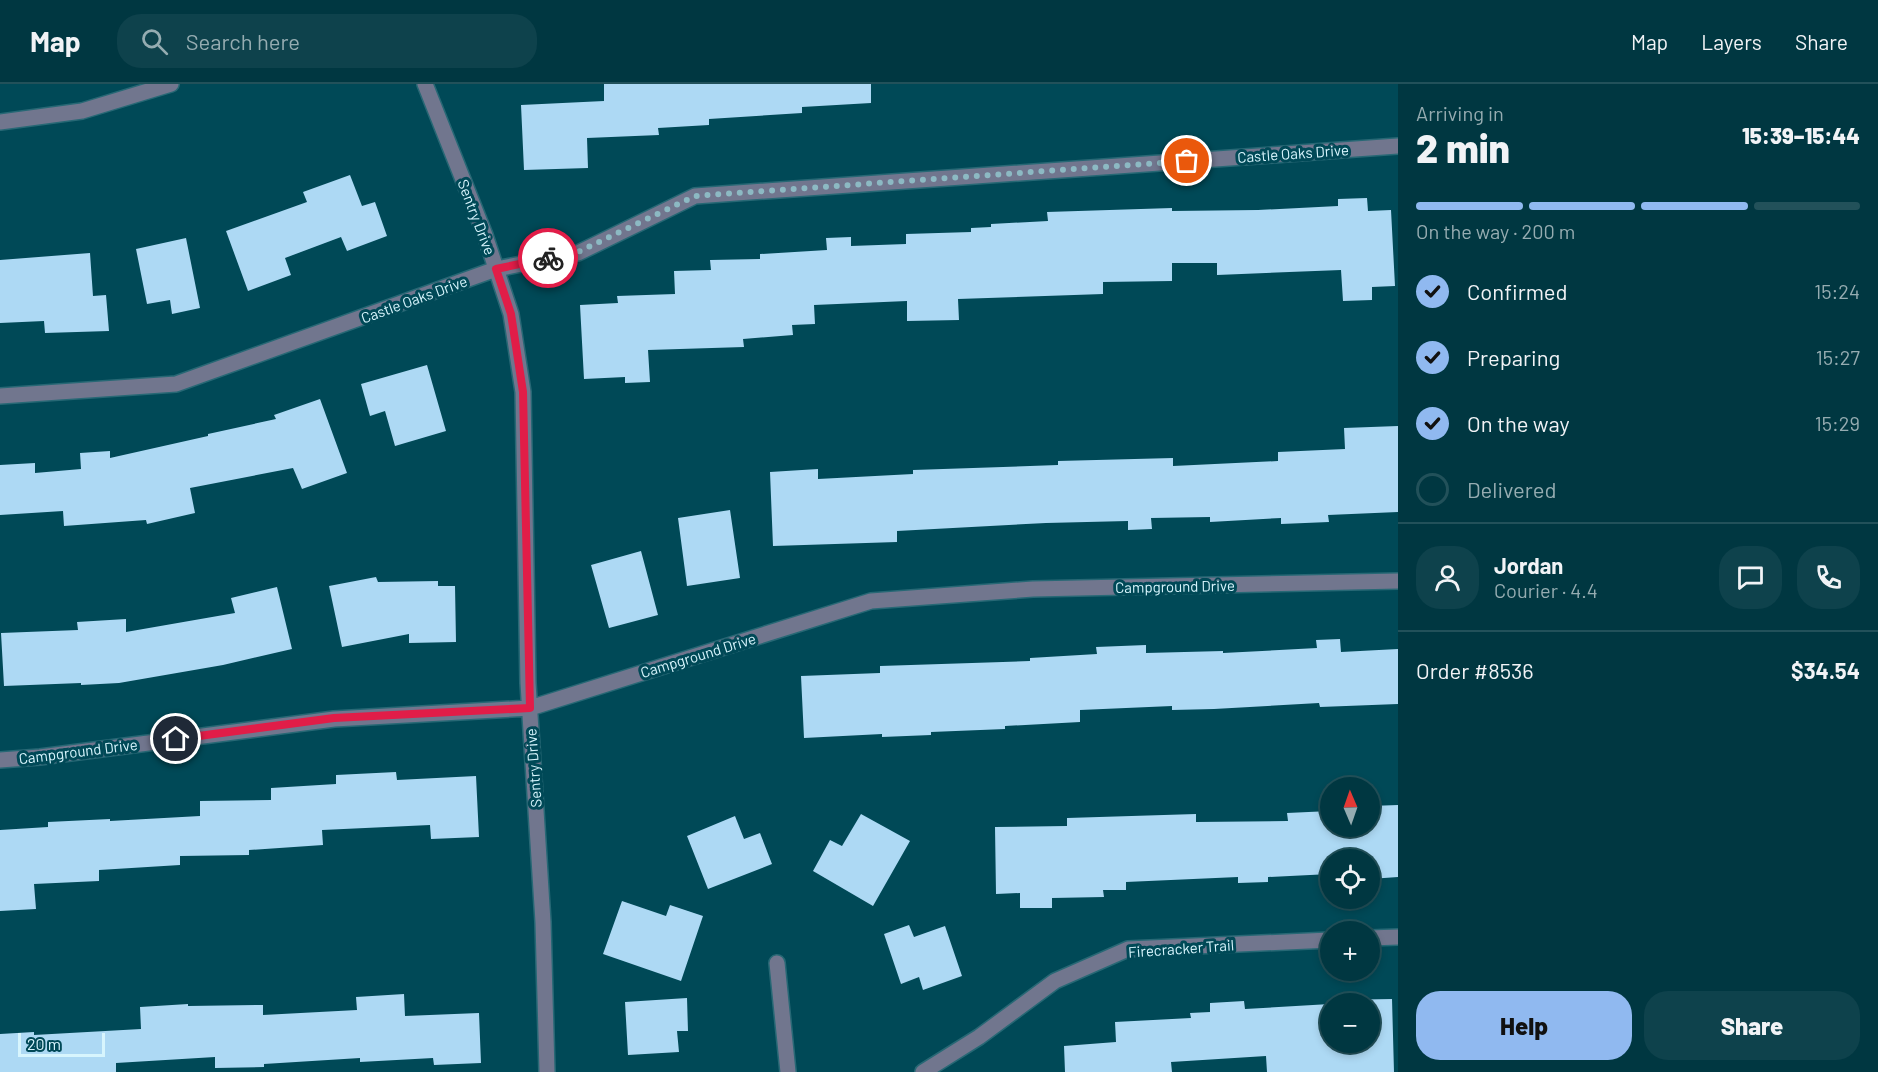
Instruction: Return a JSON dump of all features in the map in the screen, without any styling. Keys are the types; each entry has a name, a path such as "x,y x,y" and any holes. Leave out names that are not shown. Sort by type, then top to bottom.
{"street":[{"path":"0,122 82,111 171,84"},
{"name":"Sentry Drive","path":"425,84 485,235 511,314 523,392 530,708 543,922 547,1072"},
{"name":"Castle Oaks Drive","path":"0,396 176,384 496,269 578,252 695,196 1398,146"},
{"name":"Campground Drive","path":"0,760 40,757 334,718 530,708 871,601 1033,589 1398,581"},
{"path":"1380,938 1398,937"},
{"name":"Firecracker Trail","path":"923,1072 979,1037 1055,981 1128,949 1320,940"},
{"path":"777,963 788,1072"}],"building":[{"path":"604,84 871,84 871,103 802,107 802,113 709,119 709,125 658,128 659,135 587,138 588,168 524,170 521,105 604,101"},
{"path":"350,175 362,206 375,202 387,236 347,251 341,237 285,258 291,275 248,291 226,231 307,202 303,192"},
{"path":"1367,198 1368,211 1391,210 1395,286 1372,287 1372,300 1343,301 1341,270 1217,275 1217,263 1172,263 1172,281 1103,282 1103,294 958,299 959,320 907,321 907,301 814,305 815,324 792,325 793,335 743,339 744,347 648,350 650,382 625,383 625,377 584,379 580,305 618,303 617,296 675,294 674,271 711,270 710,260 760,259 760,254 827,250 826,238 851,237 851,246 906,244 906,234 971,232 971,228 991,227 991,224 1048,221 1047,212 1172,208 1172,211 1258,210 1338,206 1338,199"},
{"path":"186,238 200,308 172,314 170,300 147,304 136,249"},
{"path":"90,253 93,296 106,295 109,331 45,333 44,321 0,323 0,260"},
{"path":"427,365 446,431 395,446 385,411 370,416 361,384"},
{"path":"320,399 347,473 302,489 293,468 190,488 195,513 147,524 146,520 64,526 63,511 0,515 0,465 35,463 35,473 81,469 80,453 110,451 110,458 208,436 208,434 276,419 274,415"},
{"path":"1398,426 1398,512 1328,515 1329,522 1281,524 1281,518 1210,522 1210,517 1151,518 1152,529 1128,530 1128,521 897,531 897,542 773,546 770,472 818,469 818,479 913,474 913,470 1058,465 1058,461 1173,458 1173,466 1278,461 1278,452 1345,449 1344,428"},
{"path":"730,510 740,578 687,586 678,518"},
{"path":"641,551 658,615 609,628 591,565"},
{"path":"376,577 378,582 438,581 438,586 455,586 456,642 409,643 409,634 342,647 329,586"},
{"path":"277,587 292,649 223,665 119,683 4,686 1,633 78,630 77,622 126,619 126,632 235,613 231,598"},
{"path":"1340,639 1341,652 1398,649 1398,704 1320,707 1319,703 1214,709 1172,710 1172,706 1080,710 1080,722 1005,726 1005,729 931,732 931,735 882,737 882,734 804,738 801,676 880,673 880,666 1030,661 1030,658 1097,654 1096,647 1146,645 1146,653 1223,651 1223,653 1317,648 1316,640"},
{"path":"396,772 397,780 476,776 479,837 431,839 430,825 322,830 323,845 249,850 249,855 180,856 180,865 99,870 99,881 34,884 36,909 0,911 0,830 48,827 48,822 200,816 200,801 271,800 271,788 336,784 336,775"},
{"path":"1398,805 1398,877 1380,878 1380,849 1320,849 1320,874 1268,877 1268,882 1238,883 1238,877 1126,882 1126,890 1103,890 1104,897 1052,898 1052,908 1020,908 1020,893 996,894 995,827 1067,826 1067,818 1196,814 1196,822 1288,821 1287,813 1320,811 1320,837 1380,837 1380,806"},
{"path":"861,814 910,841 873,906 813,871 830,840 842,846"},
{"path":"735,816 744,839 760,833 772,864 708,889 687,836"},
{"path":"622,901 666,916 670,905 703,916 681,981 603,954"},
{"path":"909,925 914,937 945,926 962,976 923,990 919,977 901,984 884,934"},
{"path":"404,994 405,1016 479,1013 481,1063 434,1065 433,1058 360,1062 360,1058 264,1064 264,1067 215,1068 215,1057 116,1063 116,1072 0,1072 0,1034 34,1032 34,1035 141,1029 140,1007 188,1004 188,1006 263,1005 263,1015 357,1010 356,997"},
{"path":"687,998 688,1031 677,1031 679,1052 628,1055 625,1002"},
{"path":"1380,999 1392,999 1394,1072 1267,1072 1266,1056 1171,1062 1172,1072 1065,1072 1064,1046 1116,1042 1115,1022 1191,1018 1190,1013 1210,1012 1210,1003 1244,1001 1245,1009 1320,1005 1320,1053 1380,1053"}],"way so far":[{"path":"548,258 578,252 695,196 1187,161"}],"route":[{"path":"176,739 334,718 530,708 523,392 511,314 496,269 548,258"}]}
